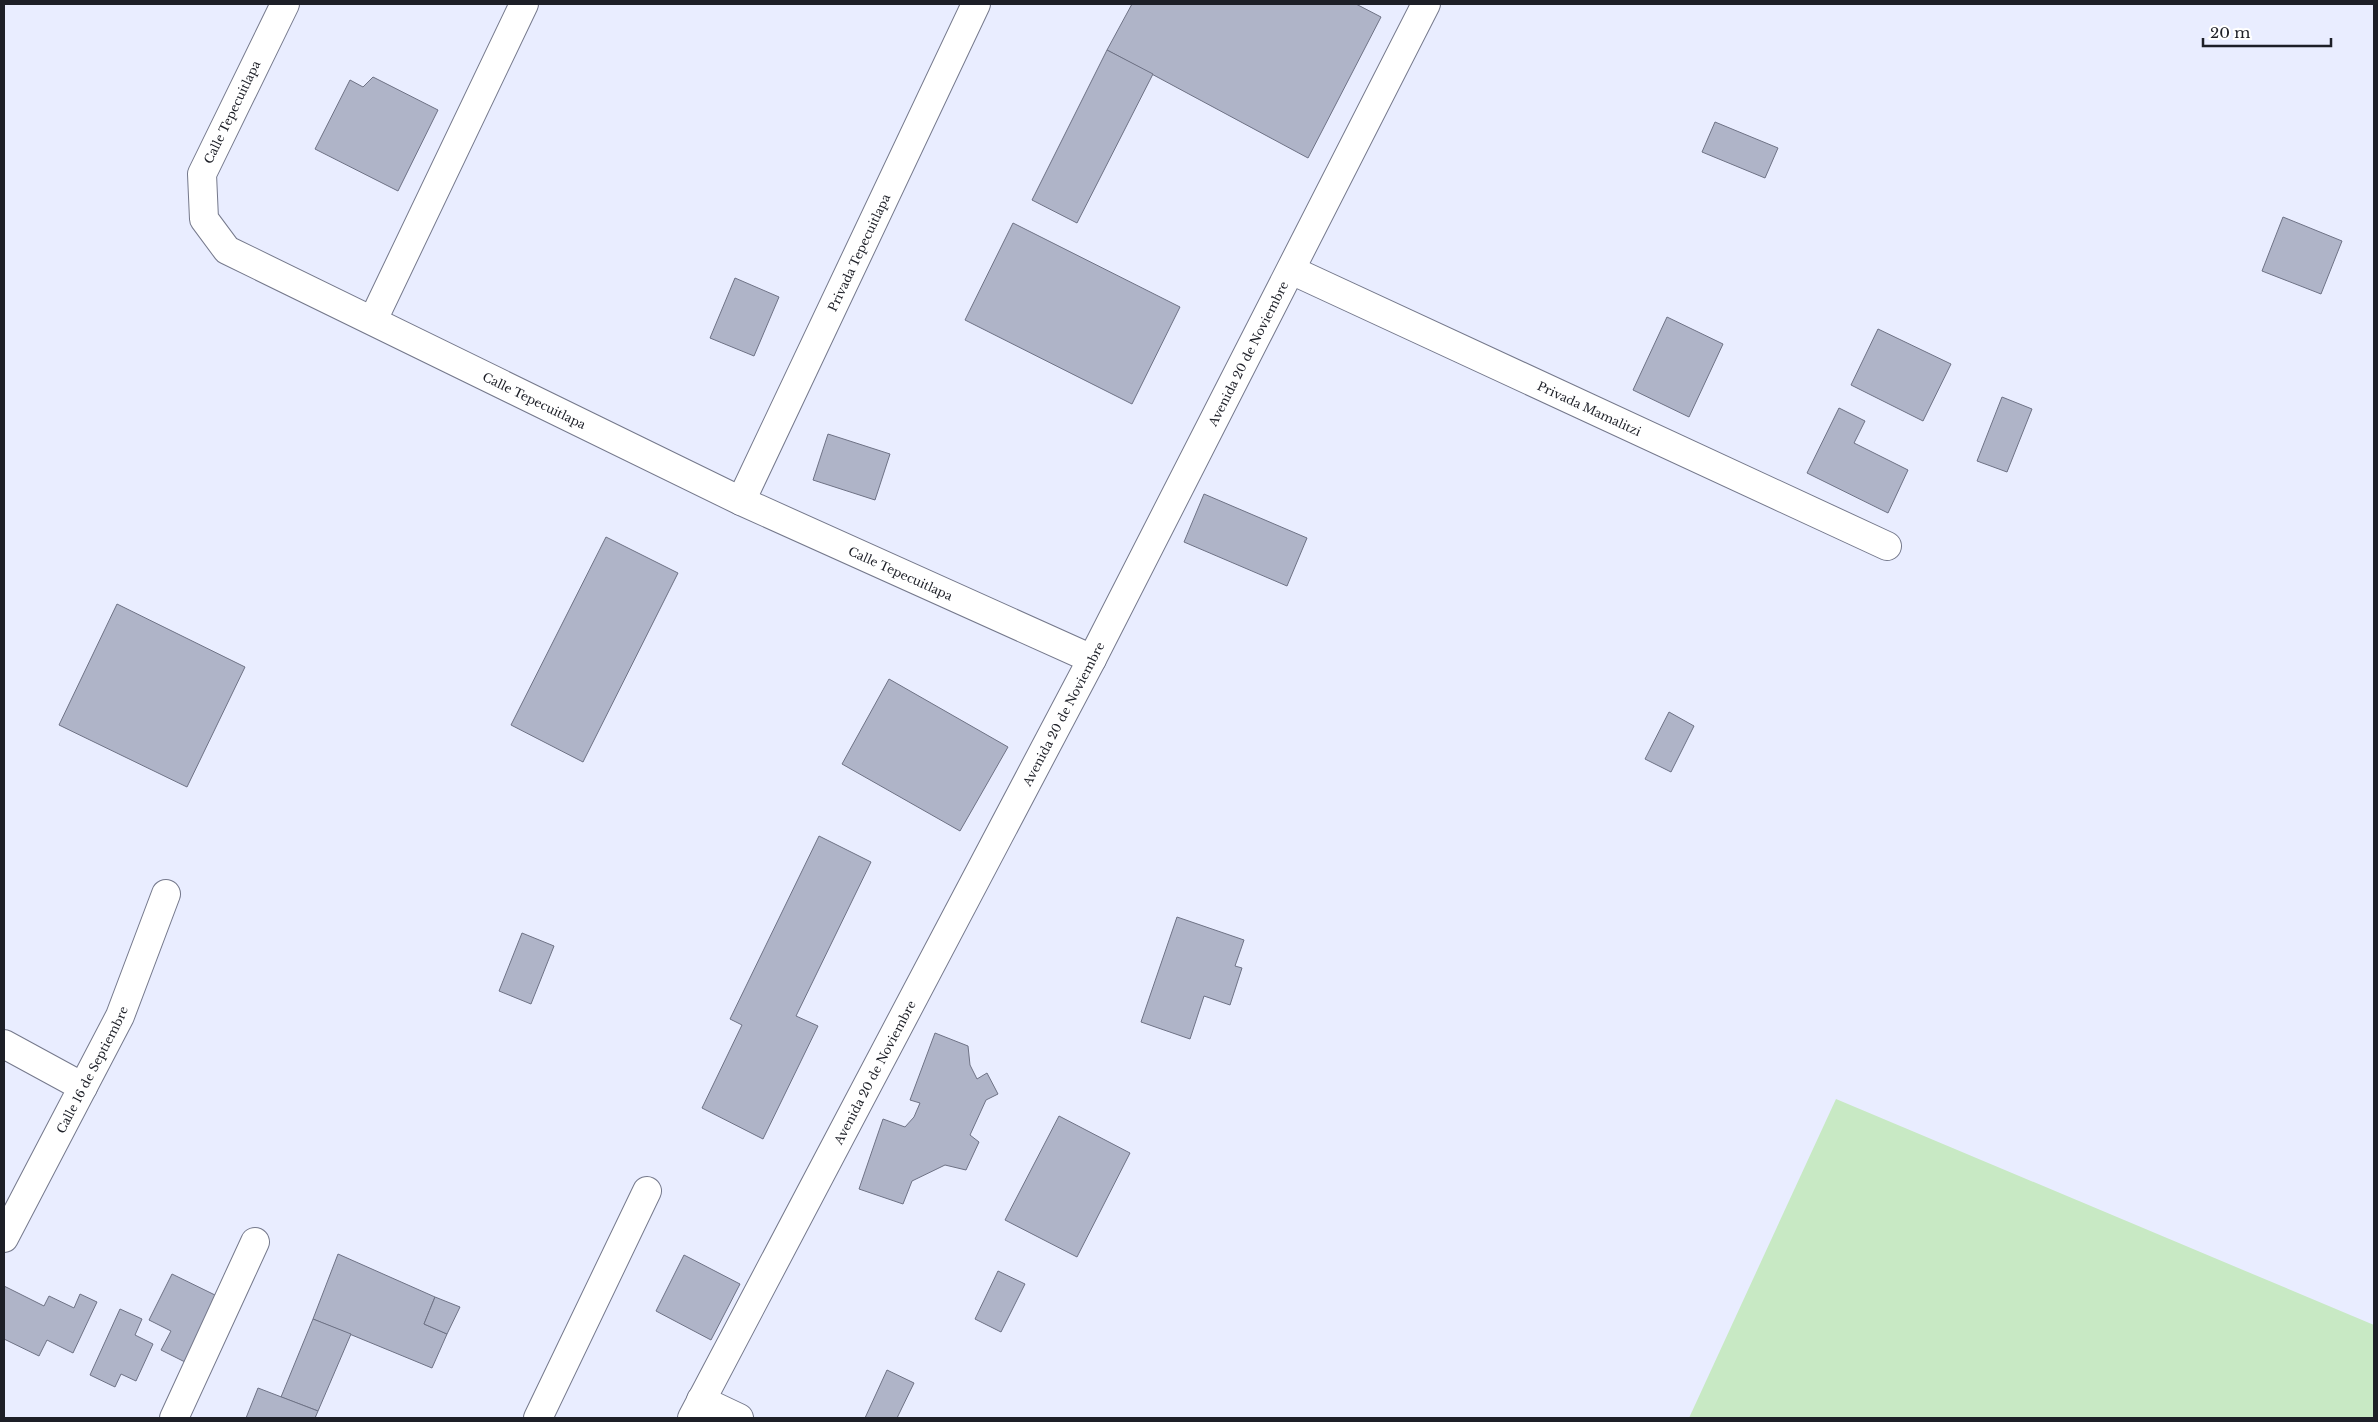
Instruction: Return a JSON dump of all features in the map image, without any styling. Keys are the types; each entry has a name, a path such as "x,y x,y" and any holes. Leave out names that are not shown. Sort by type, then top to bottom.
{"street":[{"name":"Calle Tepecuitlapa","path":"286,4 202,174 204,219 228,250 741,501 1092,659"},
{"path":"373,320 524,4"},
{"name":"Privada Tepecuitlapa","path":"741,501 976,4"},
{"name":"Avenida 20 de Noviembre","path":"696,1409 1092,659 1426,4"},
{"name":"Privada Mamalitzi","path":"1291,270 1887,546"},
{"name":"Calle 16 de Septiembre","path":"4,1238 120,1016 166,894"},
{"path":"4,1044 83,1087"},
{"path":"538,1418 647,1191"},
{"path":"174,1418 255,1242"},
{"path":"696,1409 739,1418"}],"green space":[{"path":"1836,1099 2374,1325 2374,1418 1689,1418"}],"building":[{"path":"1132,4 1356,4 1381,17 1308,158 1107,50"},
{"path":"1107,50 1153,74 1077,223 1032,200"},
{"path":"373,77 438,110 398,191 315,149 350,80 363,87"},
{"path":"1715,122 1778,148 1765,178 1702,152"},
{"path":"2283,217 2342,241 2321,294 2262,271"},
{"path":"1013,223 1180,307 1132,404 965,320"},
{"path":"735,278 779,297 754,356 710,338"},
{"path":"1667,317 1723,344 1689,417 1633,390"},
{"path":"1878,329 1951,364 1923,421 1851,385"},
{"path":"2002,397 2032,409 2007,472 1977,461"},
{"path":"1839,408 1865,421 1854,443 1908,470 1888,513 1807,473"},
{"path":"828,434 890,454 875,500 813,480"},
{"path":"1204,494 1307,538 1287,586 1184,542"},
{"path":"606,537 678,573 583,762 511,725"},
{"path":"117,604 245,667 187,787 59,725"},
{"path":"889,679 1008,747 960,831 842,764"},
{"path":"1669,712 1694,726 1671,772 1645,759"},
{"path":"819,836 871,862 796,1016 818,1026 763,1139 702,1108 742,1025 730,1019"},
{"path":"1177,917 1244,940 1235,966 1242,968 1230,1005 1204,996 1190,1039 1141,1022"},
{"path":"522,933 554,946 531,1004 499,991"},
{"path":"935,1033 968,1046 970,1065 977,1079 987,1073 998,1094 986,1100 970,1135 979,1142 966,1170 945,1165 912,1181 903,1204 859,1189 883,1119 905,1127 914,1117 920,1103 910,1100"},
{"path":"1059,1116 1130,1153 1077,1257 1005,1220"},
{"path":"338,1254 435,1297 424,1324 447,1334 432,1368 313,1319"},
{"path":"684,1255 740,1284 711,1340 656,1311"},
{"path":"998,1271 1025,1284 1001,1332 975,1319"},
{"path":"172,1274 217,1296 185,1362 161,1350 171,1331 149,1320"},
{"path":"4,1286 44,1306 49,1296 74,1308 80,1294 97,1302 73,1353 47,1340 39,1356 4,1339"},
{"path":"435,1297 460,1307 447,1334 424,1324"},
{"path":"120,1309 142,1319 135,1335 153,1344 136,1381 121,1374 115,1387 90,1375"},
{"path":"313,1319 351,1334 318,1411 281,1397"},
{"path":"887,1370 914,1383 897,1418 865,1418"},
{"path":"258,1388 318,1411 315,1418 246,1418"}]}
